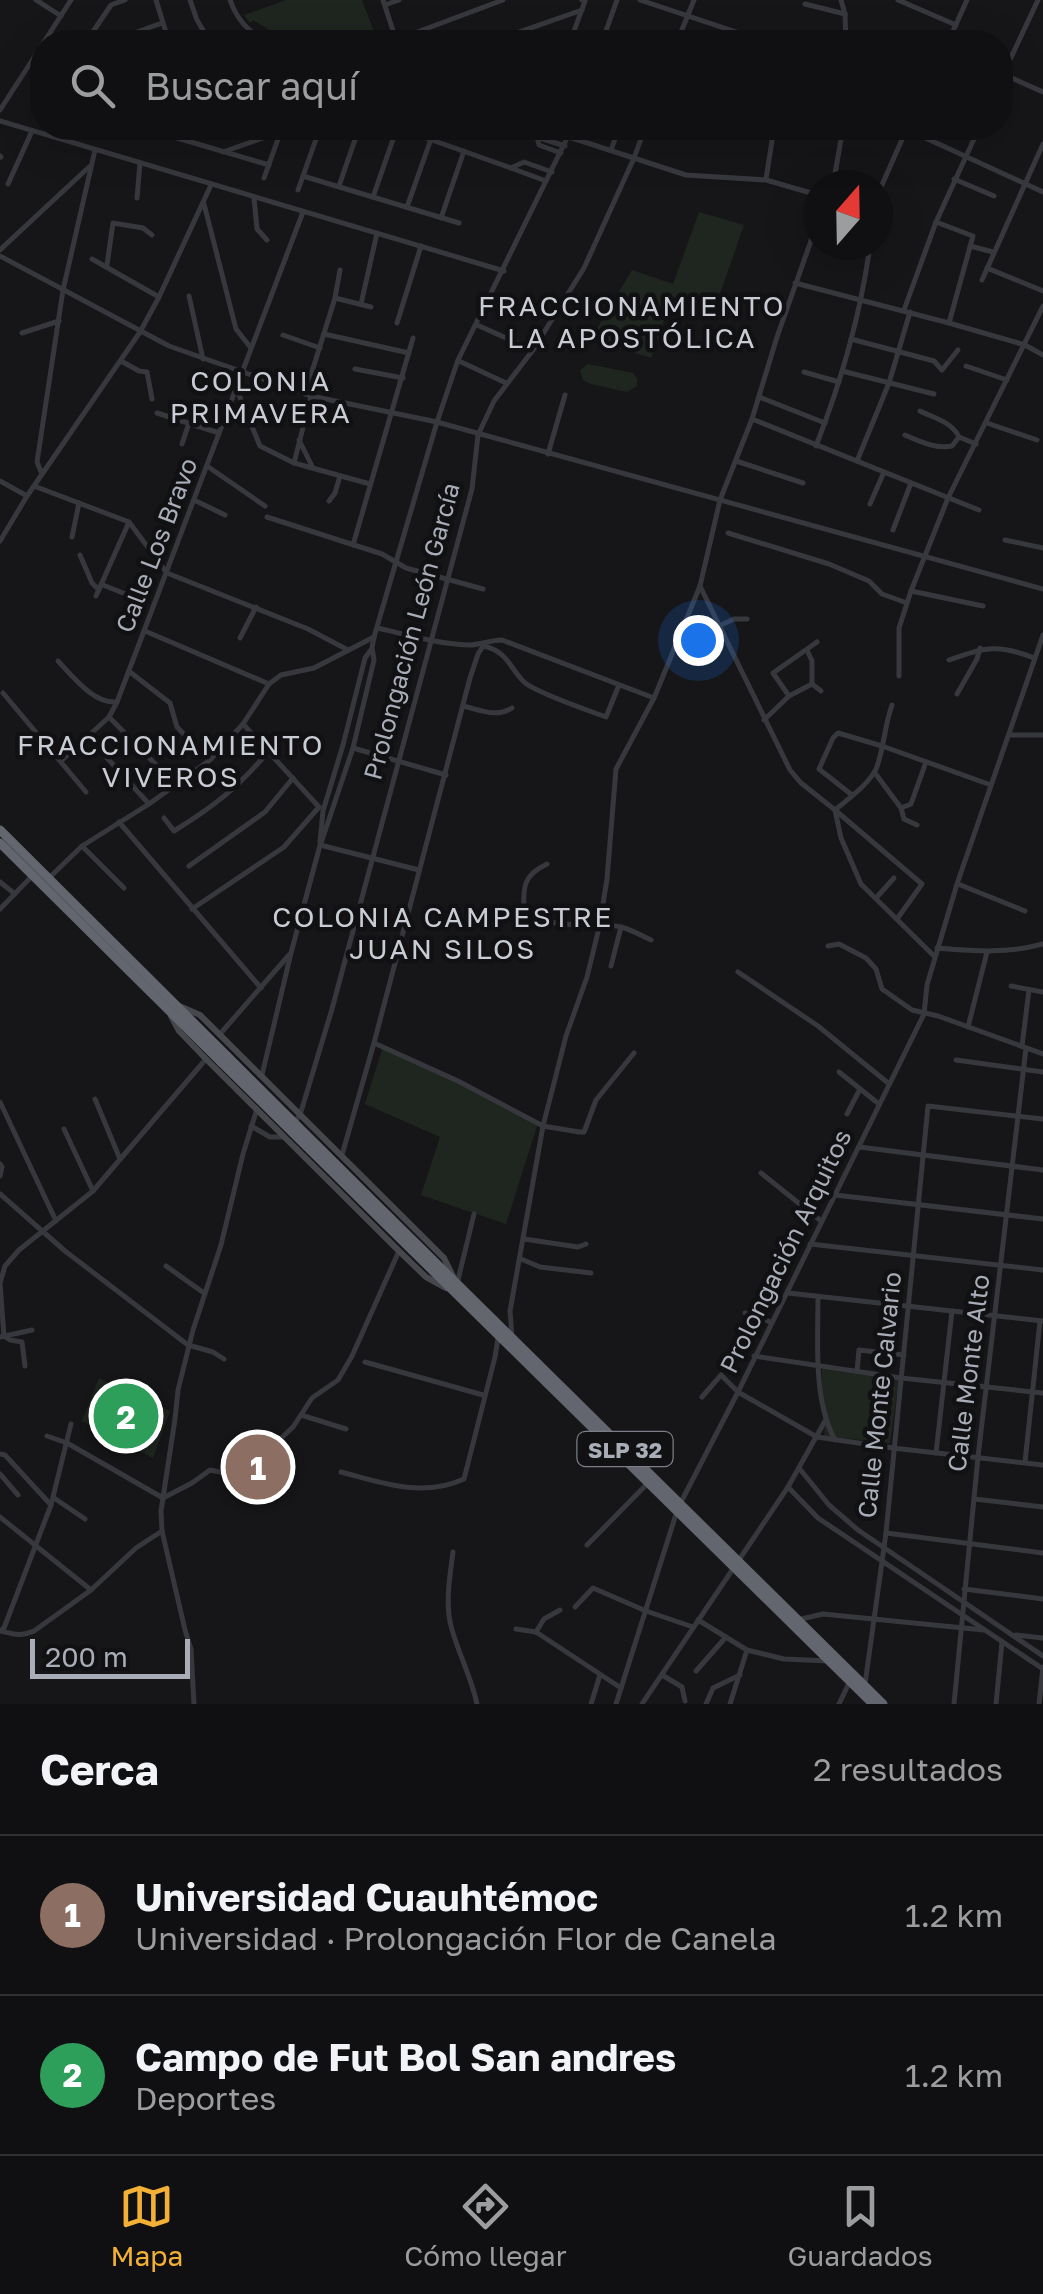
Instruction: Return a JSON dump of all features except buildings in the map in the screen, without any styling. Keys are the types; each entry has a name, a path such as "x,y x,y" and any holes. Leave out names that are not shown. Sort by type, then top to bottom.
{"highway":[{"name":"SLP 32","path":"0,830 172,1007 873,1704"},
{"name":"SLP 32","path":"0,843 172,1007"},
{"name":"SLP 32","path":"511,1341 648,1483 678,1508"},
{"name":"SLP 32","path":"736,1565 883,1704"}],"main road":[{"path":"172,1007 200,1015 220,1034 444,1258 456,1288"},
{"path":"172,1007 179,1030 399,1251 426,1277 456,1288"}],"street":[{"path":"36,0 61,16"},
{"path":"52,30 71,0"},
{"path":"94,30 111,5 124,0"},
{"path":"156,0 165,30"},
{"path":"190,0 202,30"},
{"path":"230,0 234,13 250,30"},
{"path":"393,30 384,3 399,0"},
{"path":"426,30 504,0"},
{"path":"574,30 582,0"},
{"path":"607,30 618,0"},
{"path":"640,0 729,30"},
{"path":"681,30 694,0"},
{"path":"841,0 846,30"},
{"path":"898,0 956,25"},
{"path":"954,30 967,0"},
{"path":"1013,51 1038,0"},
{"path":"804,4 845,14"},
{"path":"525,30 582,10"},
{"path":"143,30 162,23"},
{"path":"0,110 30,64"},
{"path":"1013,81 1043,92"},
{"path":"0,121 30,130"},
{"path":"8,184 30,135"},
{"path":"62,140 504,272"},
{"path":"183,140 268,166"},
{"path":"222,152 254,140"},
{"path":"264,178 277,140"},
{"path":"298,190 316,140"},
{"path":"339,187 355,140"},
{"path":"373,197 394,140"},
{"path":"407,208 431,140"},
{"path":"434,140 547,182"},
{"path":"538,140 539,145 563,149"},
{"path":"192,909 284,847 324,811 352,748 374,660 374,637 458,360 568,140"},
{"path":"579,140 686,175 766,180 803,191"},
{"path":"611,150 615,140"},
{"name":"Prolongación León García","path":"284,1137 300,1114 332,1009 472,489 478,435 494,401 533,350 584,268 641,140"},
{"path":"766,180 772,140"},
{"path":"836,170 841,140"},
{"path":"888,170 901,140"},
{"path":"930,140 1043,192"},
{"path":"857,461 889,383 936,222 973,140"},
{"path":"982,280 1043,144"},
{"path":"42,474 37,462 63,290 96,150"},
{"path":"441,218 464,152"},
{"path":"137,198 140,162"},
{"path":"511,168 524,162 552,172"},
{"path":"90,166 0,253 140,332 203,359 308,395 437,422 1043,589"},
{"path":"303,176 459,224"},
{"path":"954,179 994,196"},
{"path":"0,541 140,332 211,185"},
{"path":"254,198 257,229 268,240"},
{"path":"204,202 236,329 251,348"},
{"name":"Calle Los Bravo","path":"62,761 109,717 117,702 303,212"},
{"path":"936,222 973,236 949,323"},
{"path":"106,265 113,223 142,228 152,235"},
{"path":"360,304 377,233"},
{"path":"398,323 421,246"},
{"path":"970,246 993,252"},
{"path":"92,258 159,297"},
{"path":"496,1357 511,1341 510,1311 543,1126 566,1036 588,977 598,928 607,879 616,769 654,698 700,586 720,500 752,419 804,260"},
{"path":"816,446 851,339 867,260"},
{"path":"987,268 1043,290"},
{"path":"294,463 340,270"},
{"path":"795,283 949,323 1024,345 1043,355"},
{"path":"189,296 203,359"},
{"path":"334,298 371,306"},
{"path":"898,676 899,628 911,590 948,498 1043,306"},
{"path":"22,333 58,322"},
{"path":"476,324 533,350"},
{"path":"324,334 409,352"},
{"path":"283,335 320,348"},
{"path":"353,544 412,338"},
{"path":"851,339 934,361 942,370 958,350"},
{"path":"120,360 148,372 152,399"},
{"path":"458,360 506,384"},
{"path":"966,366 1006,380"},
{"path":"355,369 402,378"},
{"path":"842,371 934,394"},
{"path":"804,372 839,382"},
{"path":"236,389 260,446 294,463 370,484"},
{"path":"548,454 565,395"},
{"path":"759,398 825,423"},
{"path":"920,411 949,424 959,437 976,444"},
{"path":"157,412 219,433"},
{"path":"752,419 979,510"},
{"path":"182,444 189,423"},
{"path":"986,423 1037,440"},
{"path":"905,436 944,448 952,446 959,437"},
{"path":"299,440 313,468"},
{"path":"736,461 802,482"},
{"path":"208,466 264,506"},
{"path":"870,504 884,472"},
{"path":"329,500 336,493 340,476"},
{"path":"0,481 27,496"},
{"path":"893,530 911,483"},
{"path":"34,486 129,522 167,573 256,606 348,650"},
{"path":"194,500 225,516"},
{"path":"72,537 79,502"},
{"path":"267,517 382,554 406,568 483,589"},
{"path":"99,590 129,522"},
{"path":"728,533 829,564 870,582 882,594 907,603"},
{"path":"1005,540 1043,548"},
{"path":"80,555 99,590 132,597"},
{"path":"700,586 790,770 922,884 897,919"},
{"path":"911,590 983,606"},
{"path":"240,638 256,606"},
{"path":"719,626 747,618"},
{"path":"378,628 472,645 502,640 654,698"},
{"path":"145,630 269,684"},
{"name":"Prolongación Arquitos","path":"616,1704 678,1508 924,1014 927,985 957,884 1043,635"},
{"path":"48,878 82,846 210,760 244,724 269,684 281,675 314,668 374,637"},
{"path":"789,696 773,674 817,642"},
{"path":"484,644 512,664 526,684 606,717 619,685"},
{"path":"342,1156 463,706 484,644"},
{"path":"472,645 478,654"},
{"path":"262,1076 320,846 324,811 365,658 372,648"},
{"path":"957,694 980,648"},
{"path":"948,660 980,648 1003,649 1034,658"},
{"path":"806,650 812,661 812,684"},
{"path":"58,662 98,698 106,703 117,702"},
{"path":"130,672 170,703 178,728 210,760"},
{"path":"764,720 789,696 812,684"},
{"path":"812,684 821,691"},
{"path":"3,694 86,792"},
{"path":"463,706 494,714 512,708"},
{"path":"834,810 875,772 884,725 892,706"},
{"path":"109,717 176,785"},
{"path":"244,724 324,811"},
{"path":"852,795 820,769 838,733 991,785"},
{"path":"1010,735 1043,735"},
{"path":"88,737 149,804"},
{"path":"344,746 446,774"},
{"path":"164,818 174,831 210,809 240,785 269,751"},
{"path":"901,808 911,804 926,762"},
{"path":"875,772 901,808 904,819 918,825"},
{"path":"189,866 266,812 293,778"},
{"path":"834,810 841,838 861,884 935,958"},
{"path":"120,822 261,988"},
{"path":"82,846 124,888"},
{"path":"320,846 419,870"},
{"path":"546,864 527,878 524,918 598,928 621,926 651,940"},
{"path":"1,906 33,875"},
{"path":"876,898 894,878"},
{"path":"0,882 15,894"},
{"path":"957,884 1024,911"},
{"path":"611,966 621,926"},
{"path":"828,946 840,944 866,958 876,969 882,990 912,1010 1043,1054"},
{"path":"938,948 987,952 1043,944"},
{"path":"968,1028 987,952"},
{"path":"220,1034 291,953"},
{"path":"738,972 818,1026 889,1084"},
{"path":"1011,986 1043,992"},
{"name":"Calle Monte Alto","path":"954,1704 978,1458 1024,1070 1029,990"},
{"path":"374,1043 543,1126 584,1132 596,1100 634,1053"},
{"path":"2,1337 0,1283 5,1266 19,1250 93,1191 206,1059"},
{"path":"956,1060 1043,1072"},
{"path":"838,1072 879,1104"},
{"path":"847,1114 860,1090"},
{"path":"95,1099 120,1159"},
{"path":"0,1102 56,1221"},
{"name":"Calle Monte Calvario","path":"865,1687 886,1533 928,1106 1018,1116"},
{"path":"194,1704 192,1649 184,1630 161,1510 188,1346 221,1244 257,1110"},
{"path":"1018,1116 1043,1119"},
{"path":"252,1126 270,1137 284,1137"},
{"path":"64,1129 93,1191"},
{"path":"859,1147 1043,1170"},
{"path":"0,1164 0,1176"},
{"path":"760,1174 822,1221"},
{"path":"0,1194 65,1252 188,1346 224,1359"},
{"path":"835,1194 1043,1219"},
{"path":"456,1288 474,1214"},
{"path":"524,1239 578,1247 586,1244"},
{"path":"810,1244 1043,1270"},
{"path":"163,1498 210,1470 226,1473 276,1443 312,1398 338,1380 399,1251"},
{"path":"520,1259 540,1267 591,1273"},
{"path":"166,1266 204,1293"},
{"path":"786,1293 1042,1321 1024,1463"},
{"path":"818,1297 818,1366 825,1422 835,1440"},
{"path":"341,1472 402,1488 426,1490 464,1479 500,1331 510,1311"},
{"path":"936,1454 952,1311"},
{"path":"745,1313 772,1323"},
{"path":"2,1337 32,1330"},
{"path":"2,1337 22,1342 25,1366"},
{"path":"857,1372 860,1350 904,1355"},
{"path":"754,1356 902,1378 1043,1393"},
{"path":"366,1362 484,1395"},
{"path":"702,1396 721,1375 738,1392 817,1437 1043,1465"},
{"path":"300,1414 346,1429"},
{"path":"642,1704 800,1468 825,1422"},
{"path":"0,1631 52,1501 72,1424"},
{"path":"47,1436 67,1443 163,1498"},
{"path":"0,1454 52,1501 84,1519"},
{"path":"800,1468 829,1505 858,1530 1043,1656"},
{"path":"0,1474 18,1494"},
{"path":"588,1545 648,1483"},
{"path":"788,1486 818,1518 1043,1668 1038,1704"},
{"path":"974,1499 1043,1507"},
{"path":"71,1525 76,1513"},
{"path":"1,1520 92,1590"},
{"path":"0,1631 24,1635 92,1590 136,1548 162,1531"},
{"path":"886,1533 1043,1552"},
{"path":"453,1552 448,1594 450,1622 477,1704"},
{"path":"575,1607 593,1588 693,1627"},
{"path":"964,1590 1043,1599"},
{"path":"536,1632 544,1618 560,1610"},
{"path":"798,1620 823,1614 987,1631"},
{"path":"698,1620 746,1650 830,1661"},
{"path":"516,1628 536,1632 621,1688"},
{"path":"1012,1635 1043,1638"},
{"path":"696,1671 726,1637"},
{"path":"996,1704 1002,1641"},
{"path":"730,1704 746,1650"},
{"path":"591,1704 600,1675"},
{"path":"662,1675 682,1687 685,1701"},
{"path":"706,1704 714,1688 740,1675"},
{"path":"838,1704 850,1681"}],"shaded area":[{"path":"286,0 362,0 373,30 269,30 253,20 250,23 244,15"},
{"path":"699,212 744,225 714,311 672,297 651,358 591,339 632,270 673,284"},
{"path":"588,364 633,373 637,386 627,392 591,384 583,380 580,370"},
{"path":"383,1046 538,1123 506,1224 421,1195 440,1137 365,1104"},
{"path":"822,1369 899,1380 890,1443 824,1436"},
{"path":"99,1378 170,1411 153,1458 82,1421"}],"place":[{"name":"Campo de Fut Bol San andres","path":"126,1416"},
{"name":"Universidad Cuauhtémoc","path":"258,1467"}],"district":[{"name":"FRACCIONAMIENTO LA APOSTÓLICA","path":"632,321"},
{"name":"COLONIA PRIMAVERA","path":"261,396"},
{"name":"FRACCIONAMIENTO VIVEROS","path":"171,760"},
{"name":"COLONIA CAMPESTRE JUAN SILOS","path":"443,932"}]}
